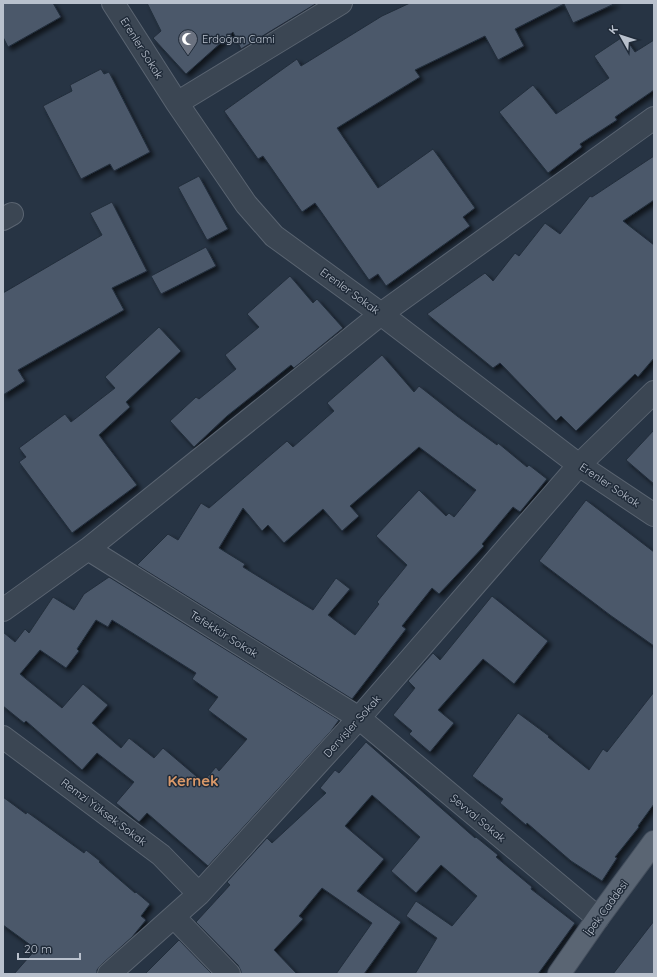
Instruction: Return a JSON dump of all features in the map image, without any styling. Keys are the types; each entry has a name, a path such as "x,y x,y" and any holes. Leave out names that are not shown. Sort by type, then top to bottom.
{"main road":[{"name":"İpek Caddesi","path":"560,974 598,918 654,842"}],"street":[{"name":"Erenler Sokak","path":"113,3 177,103 246,204 274,236 381,314 579,465 654,515"},
{"path":"177,103 341,3"},
{"path":"3,610 88,549 381,314 654,118"},
{"name":"Dervişler Sokak","path":"109,974 199,894 359,718 579,465 654,392"},
{"name":"Tefekkür Sokak","path":"88,549 359,718"},
{"name":"Şevval Sokak","path":"359,718 598,918"},
{"name":"Remzi Yüksek Sokak","path":"3,737 162,855 199,894"},
{"path":"174,917 230,974"}],"building":[{"path":"3,3 53,3 61,17 8,47 3,37"},
{"path":"147,3 317,3 241,49 233,32 186,74 153,38 161,31"},
{"path":"410,3 616,3 573,23 564,4 515,29 524,46 498,60 485,36 415,70 420,77 337,128 378,188 433,149 475,208 463,217 470,226 386,286 378,274 369,280 315,203 302,212 263,156 258,159 224,111 297,59 301,66 382,16"},
{"path":"624,36 635,52 654,40 654,90 615,117 617,120 580,144 582,147 548,173 499,112 533,85 556,114 609,78 594,56"},
{"path":"101,69 104,74 109,72 150,152 114,171 110,164 81,179 43,106 72,91 70,85"},
{"path":"654,156 654,200 623,221 654,245 654,358 638,377 635,374 576,431 561,416 556,421 500,363 493,368 427,314 485,273 493,281 515,253 519,256 545,223 560,234 590,196 592,197"},
{"path":"199,176 228,229 207,240 178,187"},
{"path":"112,202 147,271 112,288 124,310 18,370 25,381 3,395 3,293 102,235 90,213"},
{"path":"206,247 216,266 161,294 151,276"},
{"path":"290,276 313,303 317,299 343,328 294,368 291,365 227,416 194,447 170,421 196,397 199,399 236,369 225,355 259,327 247,314"},
{"path":"159,327 181,351 126,402 130,407 99,435 137,485 72,533 19,462 26,457 19,448 65,414 71,422 115,388 105,377"},
{"path":"382,355 414,392 419,386 497,445 498,443 527,467 529,465 547,479 520,512 513,507 482,544 484,546 439,594 432,588 402,626 406,629 352,699 137,565 168,534 178,540 201,503 209,508 287,441 293,447 334,411 327,403","holes":["419,447 476,490 454,517 449,513 446,516 419,490 376,536 407,565 377,602 379,604 355,635 328,615 350,589 336,578 313,610 243,567 245,564 219,548 243,508 262,531 268,525 284,543 323,509 342,531 359,516 350,506"]},
{"path":"654,430 654,484 626,460"},
{"path":"586,500 654,552 654,646 610,615 539,561"},
{"path":"109,577 339,720 331,731 208,866 147,813 139,822 116,803 134,782 97,753 82,770 26,721 24,723 3,706 3,632 15,642 25,629 29,633 53,597 74,610 84,594","holes":["96,620 108,627 112,620 196,673 192,679 218,697 208,710 247,739 219,771 216,767 203,782 163,748 154,758 129,738 121,748 92,723 108,705 83,684 62,708 20,674 40,650 66,668 79,651 77,649"]},
{"path":"492,596 548,641 514,684 483,659 438,710 454,723 430,752 409,734 412,731 393,715 415,688 408,681 433,653 440,660"},
{"path":"654,692 654,804 638,826 639,827 615,857 617,858 602,881 571,861 527,823 526,825 500,803 503,799 472,776 518,713 549,736 548,737 589,770 603,749 607,752"},
{"path":"366,742 475,838 476,837 498,855 496,857 532,887 531,889 575,923 538,974 415,974 437,938 406,916 416,901 452,926 477,896 441,865 416,893 391,871 420,837 372,795 345,826 384,859 357,891 401,922 364,974 336,974 372,923 322,888 299,916 303,919 274,950 297,974 241,974 238,965 196,922 230,885 227,882 267,838 272,843 326,793 320,788 335,770 339,773"},
{"path":"3,797 26,814 27,812 84,853 86,850 135,893 136,892 150,904 141,916 146,920 132,937 101,965 97,970 97,974 14,974 36,949 3,925"},
{"path":"654,921 654,974 613,974"},
{"path":"179,940 212,974 145,974"}],"place":[{"name":"Erdoğan Cami","path":"188,56"}],"district":[{"name":"Kernek","path":"193,780"}]}
